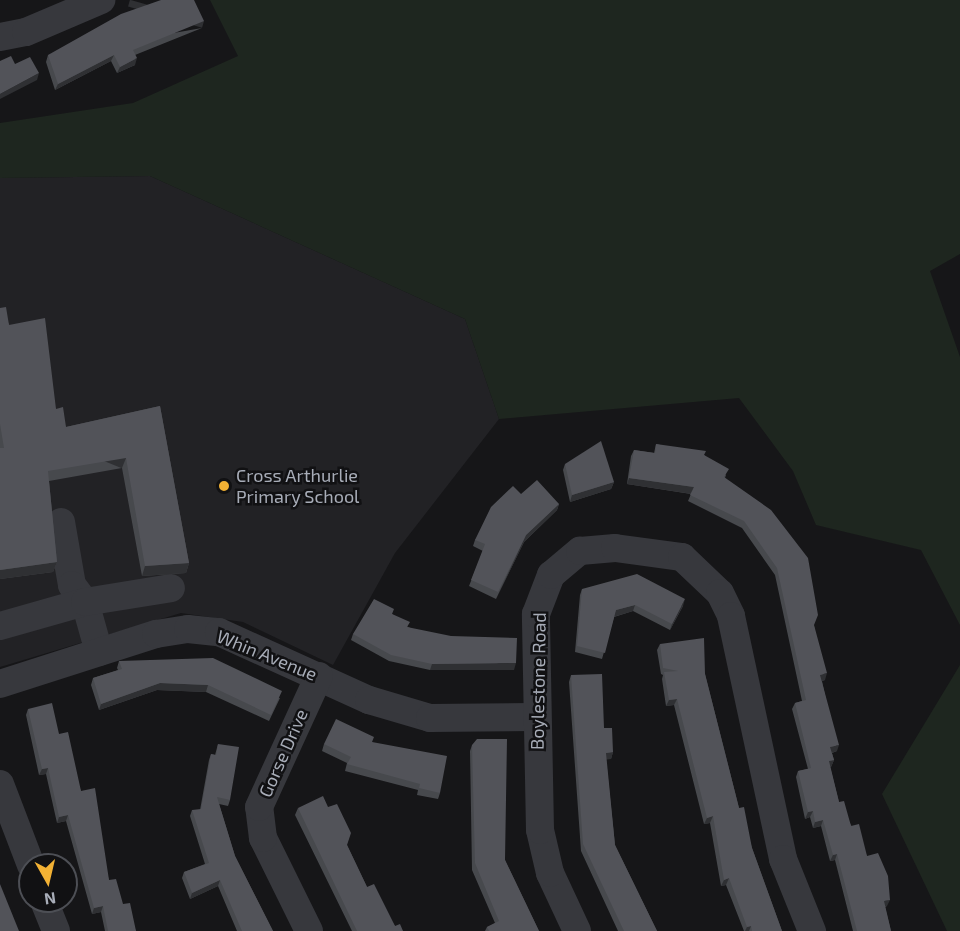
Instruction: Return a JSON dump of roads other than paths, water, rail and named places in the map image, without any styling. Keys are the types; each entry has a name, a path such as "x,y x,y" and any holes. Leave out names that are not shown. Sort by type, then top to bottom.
{"street":[{"path":"0,37 26,32 101,0"},
{"path":"61,522 72,585 85,602 99,652"},
{"name":"Boylestone Road","path":"578,931 550,873 540,830 534,717 536,614 551,575 580,551 615,548 682,557 703,572 731,616 783,859 812,931"},
{"path":"0,626 85,602 171,588"},
{"name":"Whin Avenue","path":"0,684 99,652 188,629 219,633 369,699 430,718 534,717"},
{"name":"Gorse Drive","path":"309,931 263,838 259,807 319,676"},
{"path":"0,784 26,853"},
{"path":"49,913 56,931"}],"place":[{"name":"Cross Arthurlie Primary School","path":"224,486"}]}
